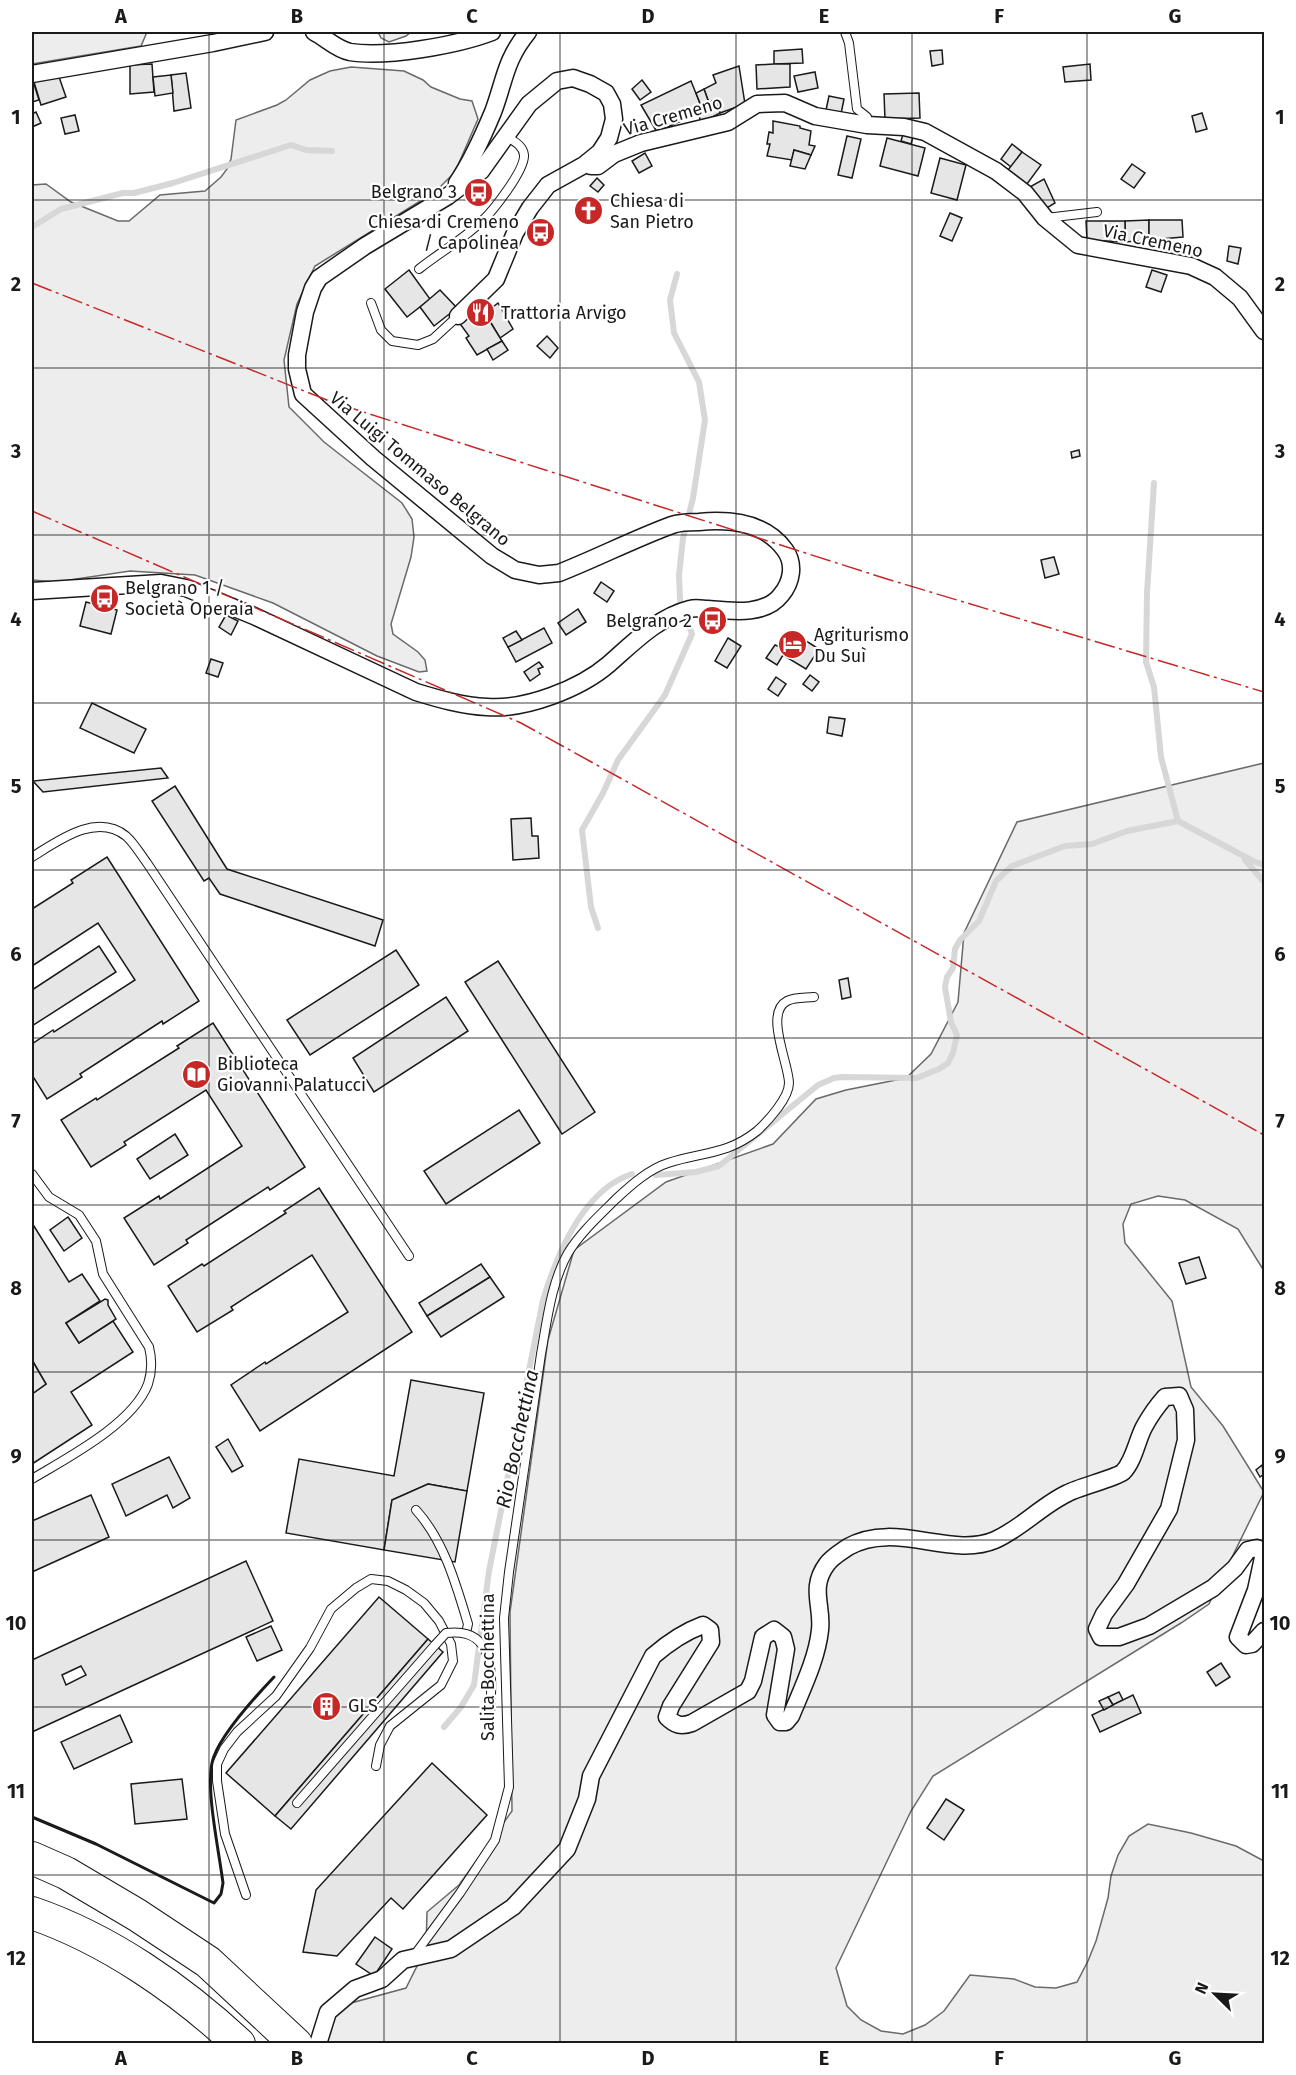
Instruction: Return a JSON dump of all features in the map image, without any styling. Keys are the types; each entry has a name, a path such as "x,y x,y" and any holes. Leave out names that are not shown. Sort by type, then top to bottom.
{"highway":[{"path":"32,1858 66,1873 137,1915 208,1962 296,2043"},
{"path":"32,1913 86,1937 141,1968 204,2013 239,2043"}],"street":[{"path":"32,74 265,32"},
{"path":"314,32 349,52 378,53 452,43 492,32"},
{"path":"448,196 469,166 493,112 504,74 516,46 528,32"},
{"name":"Via Luigi Tommaso Belgrano","path":"32,591 161,583 186,588 254,616 416,692 441,700 489,708 534,701 580,684 600,672 657,623 692,608 749,610 767,606 781,596 790,580 792,565 786,551 773,536 753,526 728,520 674,524 559,573 539,575 515,570 492,556 373,458 303,394 297,369 298,346 310,296 319,278 365,246 448,196 481,171 529,104 557,81 573,78 590,84 606,93 612,104 614,119 609,138 600,152 584,165"},
{"name":"Via Cremeno","path":"458,316 496,279 520,225 548,185 584,165 598,166 614,154 641,143 728,122 757,104 785,103 815,116 867,125 904,127 925,132 996,171 1025,193 1045,218 1078,245 1191,266 1215,277 1240,298 1264,331"},
{"name":"Salita Bocchettina","path":"318,2043 328,2012 355,1989 382,1979 403,1960 451,1949 513,1907 567,1849 587,1799 591,1776 653,1656 665,1645 691,1629 703,1625 710,1630 711,1642 671,1706 667,1717 674,1724 683,1726 748,1691 753,1681 763,1637 774,1630 783,1637 786,1648 775,1714 780,1722 786,1722 791,1716 811,1666 820,1629 818,1581 827,1563 858,1541 888,1537 969,1545 993,1541 1014,1530 1066,1493 1122,1473 1144,1427 1165,1397 1179,1396 1185,1410 1186,1440 1169,1509 1097,1629 1101,1637 1119,1637 1149,1626 1213,1588 1235,1568 1248,1550 1254,1547 1264,1553 1261,1573 1238,1637 1246,1645 1252,1644 1264,1631"}],"lane":[{"path":"845,32 849,44 857,109 867,117 867,125"},
{"path":"419,269 483,221 513,183 524,158 518,143 506,136"},
{"path":"1045,218 1097,212"},
{"name":"Via Cremeno","path":"371,303 381,330 392,341 418,345 433,339 458,316"},
{"path":"32,857 76,831 105,826 127,837 147,863 409,1256"},
{"name":"Salita Bocchettina","path":"411,1959 460,1893 495,1840 509,1787 504,1618 506,1595 532,1405 547,1319 561,1267 588,1227 649,1172 667,1163 724,1150 747,1139 762,1126 779,1107 789,1084 779,1039 780,1007 786,1001 814,997"},
{"path":"32,1174 50,1197 79,1215 96,1241 103,1274 149,1347 152,1359 148,1384 128,1413 99,1437 32,1479"},
{"path":"416,1510 436,1535 468,1624 466,1633"},
{"path":"246,1895 225,1834 217,1781 217,1764 224,1749 237,1732 276,1696 310,1648 331,1609 371,1579 388,1581 424,1603 439,1621 451,1644 453,1661 441,1685 390,1726 380,1744 376,1766"},
{"path":"297,1803 446,1633 466,1633 487,1651 491,1661 489,1734"}],"shaded area":[{"path":"32,32 147,32 141,46 32,64"},
{"path":"378,32 411,32 389,42 381,38"},
{"path":"351,67 404,71 423,80 431,87 460,99 472,101 478,119 455,172 435,192 315,266 297,304 284,360 289,407 324,442 402,503 412,519 414,537 411,557 391,624 393,634 425,660 427,671 419,672 377,656 273,603 195,575 130,571 56,582 32,580 32,185 46,184 71,202 118,221 129,221 160,195 205,191 221,177 231,159 236,120 277,105 310,80 330,71"},
{"path":"1264,763 1264,1271 1238,1229 1185,1200 1158,1196 1131,1204 1123,1224 1125,1243 1172,1301 1191,1387 1223,1426 1264,1492 1209,1604 933,1776 911,1811 836,1968 847,2006 861,2020 881,2031 903,2034 925,2025 944,2011 970,1975 1014,1979 1035,1987 1056,1988 1077,1982 1096,1941 1118,1855 1129,1836 1148,1824 1236,1846 1264,1861 1264,2043 330,2044 318,2026 340,2006 406,1988 426,1948 427,1912 459,1885 512,1811 510,1612 548,1340 574,1250 666,1182 773,1144 816,1099 846,1090 906,1078 931,1054 958,1002 964,933 1017,822"}],"building":[{"path":"802,49 803,63 774,64 774,51"},
{"path":"942,50 943,64 932,66 930,51"},
{"path":"152,64 154,92 130,94 130,65"},
{"path":"790,64 790,87 757,89 756,65"},
{"path":"1090,64 1091,80 1065,82 1063,67"},
{"path":"739,66 745,104 720,113 715,99 709,103 704,89 716,83 713,75"},
{"path":"815,72 818,88 798,92 794,76"},
{"path":"186,73 191,108 174,111 171,75"},
{"path":"58,74 66,97 41,105 34,82"},
{"path":"171,75 173,93 155,96 153,77"},
{"path":"642,80 651,92 640,100 632,89"},
{"path":"32,81 39,100 32,102"},
{"path":"691,81 703,111 657,132 641,105"},
{"path":"704,89 709,103 715,99 720,113 701,123 698,112 703,111 696,93"},
{"path":"919,93 920,118 885,119 884,94"},
{"path":"829,96 844,99 841,114 826,110"},
{"path":"36,112 41,123 32,127 32,114"},
{"path":"1202,113 1207,129 1196,132 1192,116"},
{"path":"75,115 79,131 65,134 61,118"},
{"path":"773,121 800,126 800,128 811,131 809,145 815,146 811,155 794,150 792,160 767,156 770,144 767,144 769,132 773,133"},
{"path":"903,134 913,137 911,144 901,141"},
{"path":"847,136 861,139 852,178 838,175"},
{"path":"887,138 925,148 918,176 880,166"},
{"path":"1012,144 1022,152 1011,167 1001,159"},
{"path":"794,150 811,155 805,169 790,166"},
{"path":"1022,152 1041,165 1027,184 1008,170"},
{"path":"645,153 652,166 639,173 632,161"},
{"path":"940,158 966,165 957,200 931,193"},
{"path":"1132,164 1145,173 1134,188 1121,179"},
{"path":"597,178 604,185 598,192 590,186"},
{"path":"1044,179 1055,203 1042,211 1028,188"},
{"path":"950,213 962,218 952,241 940,236"},
{"path":"1149,220 1149,240 1125,242 1125,221"},
{"path":"1149,220 1182,220 1183,237 1149,240"},
{"path":"1086,221 1125,221 1125,242 1087,240"},
{"path":"1179,242 1198,248 1193,264 1169,257 1172,247"},
{"path":"1229,246 1241,248 1238,264 1227,261"},
{"path":"409,270 430,299 407,317 385,289"},
{"path":"1152,270 1167,275 1161,292 1146,287"},
{"path":"440,290 457,308 434,326 420,307"},
{"path":"498,303 513,329 500,338 485,313"},
{"path":"481,307 502,341 477,355 466,338 469,336 458,321"},
{"path":"547,336 558,348 550,358 537,346"},
{"path":"502,341 508,350 493,360 487,349"},
{"path":"1079,450 1080,456 1072,458 1071,452"},
{"path":"1054,557 1059,574 1045,578 1041,560"},
{"path":"601,582 614,591 607,602 594,593"},
{"path":"86,602 117,610 111,634 80,626"},
{"path":"578,609 586,622 566,635 558,623"},
{"path":"226,615 238,621 231,635 219,627"},
{"path":"544,628 552,643 516,662 508,647"},
{"path":"516,631 522,640 508,647 503,638"},
{"path":"790,631 819,649 806,669 783,655 777,665 766,658 775,645 780,647"},
{"path":"728,638 741,646 727,668 715,661"},
{"path":"211,659 223,663 218,677 206,673"},
{"path":"539,662 543,667 538,669 540,674 530,681 524,672"},
{"path":"810,675 819,682 812,691 803,684"},
{"path":"776,677 786,684 778,696 768,689"},
{"path":"92,703 146,729 134,753 80,728"},
{"path":"829,717 845,719 842,736 827,733"},
{"path":"161,768 168,778 43,792 33,781"},
{"path":"175,786 227,869 383,920 375,946 220,894 209,878 204,881 152,801"},
{"path":"531,818 532,836 538,836 539,858 513,860 511,819"},
{"path":"107,857 199,1001 163,1024 162,1021 80,1074 82,1077 47,1099 32,1075 32,1044 135,980 98,923 32,966 32,909 73,883 71,880"},
{"path":"99,946 116,972 32,1026 32,990"},
{"path":"396,950 419,985 310,1055 287,1020"},
{"path":"498,961 595,1112 562,1134 465,982"},
{"path":"848,978 851,997 842,999 839,980"},
{"path":"446,997 468,1031 374,1092 353,1058"},
{"path":"213,1023 305,1167 270,1190 268,1187 186,1240 188,1243 154,1265 124,1218 159,1196 160,1199 242,1146 206,1090 124,1142 126,1145 91,1167 61,1120 179,1048 177,1046"},
{"path":"519,1110 540,1143 446,1204 424,1171"},
{"path":"175,1134 188,1155 150,1179 137,1159"},
{"path":"319,1188 412,1332 260,1431 231,1385 348,1312 312,1255 231,1307 233,1310 197,1332 168,1286 202,1264 204,1266 286,1213 284,1211"},
{"path":"68,1217 82,1238 64,1251 50,1230"},
{"path":"32,1223 69,1282 82,1274 100,1301 66,1323 79,1343 113,1321 133,1352 71,1392 92,1425 32,1464 32,1394 46,1384 32,1360"},
{"path":"1199,1257 1206,1278 1186,1284 1179,1263"},
{"path":"481,1264 490,1277 427,1316 419,1303"},
{"path":"490,1277 504,1297 441,1337 427,1316"},
{"path":"105,1299 108,1300 108,1305 116,1319 79,1343 66,1323"},
{"path":"32,1360 46,1384 32,1394"},
{"path":"411,1380 484,1393 467,1491 428,1484 392,1500 384,1550 286,1533 299,1459 394,1476"},
{"path":"228,1439 243,1466 232,1472 216,1447"},
{"path":"169,1457 190,1498 173,1508 167,1495 126,1516 112,1484"},
{"path":"1262,1465 1264,1474 1260,1477 1256,1470"},
{"path":"428,1484 467,1491 455,1562 384,1550 392,1500"},
{"path":"91,1495 109,1537 32,1572 32,1521"},
{"path":"246,1561 273,1621 32,1732 32,1660","holes":["81,1666 86,1675 66,1685 62,1675"]},
{"name":"GLS","path":"379,1597 428,1639 275,1816 226,1773"},
{"path":"271,1626 282,1650 257,1661 246,1637"},
{"path":"428,1639 443,1652 291,1829 275,1816"},
{"path":"1221,1663 1230,1677 1216,1686 1207,1672"},
{"path":"1119,1692 1123,1700 1113,1705 1108,1697"},
{"path":"1133,1695 1141,1713 1100,1732 1092,1715"},
{"path":"1108,1697 1113,1705 1104,1710 1099,1701"},
{"path":"120,1715 132,1742 74,1769 61,1742"},
{"path":"432,1763 487,1815 403,1909 391,1898 337,1956 303,1952 316,1890"},
{"path":"182,1779 187,1819 135,1824 131,1784"},
{"path":"946,1799 964,1810 944,1840 927,1828"},
{"path":"375,1937 392,1949 374,1976 356,1964"}],"waterway":[{"path":"32,227 61,209 173,183 291,145 306,150 332,151"},
{"path":"598,928 591,907 582,830 618,760 665,695 692,634 680,600 679,575 683,538 693,498 705,420 699,382 674,333 670,300 677,274"},
{"path":"1154,483 1147,593 1146,662 1154,687 1161,757 1178,821"},
{"name":"Rio Bocchettina","path":"656,1175 696,1172 719,1166 818,1085 834,1078 917,1078 948,1063 957,1035 951,1022 945,987 947,977 953,968 955,949 960,940 979,921 996,881 1012,866 1065,846 1092,844 1127,831 1178,821 1264,865"},
{"path":"1245,860 1264,882"},
{"name":"Rio Bocchettina","path":"444,1727 461,1707 474,1685 489,1571 543,1300 549,1282 564,1244 586,1209 599,1194 615,1182 632,1174"}],"wall":[{"path":"32,1817 96,1844 214,1903 221,1894 223,1883 212,1805 212,1763 215,1753 229,1730 274,1677"}],"power":[{"path":"32,283 332,402 887,579 1264,692"},
{"path":"32,511 521,723 1264,1135"}],"place":[{"name":"Belgrano 3","path":"478,192"},
{"name":"Chiesa di San Pietro","path":"589,211"},
{"name":"Chiesa di Cremeno / Capolinea","path":"540,232"},
{"name":"Trattoria Arvigo","path":"480,313"},
{"name":"Belgrano 1 / Società Operaia","path":"104,598"},
{"name":"Belgrano 2","path":"713,621"},
{"name":"Agriturismo Du Suì","path":"793,645"},
{"name":"Biblioteca Giovanni Palatucci","path":"196,1074"},
{"name":"GLS","path":"327,1706"}]}
